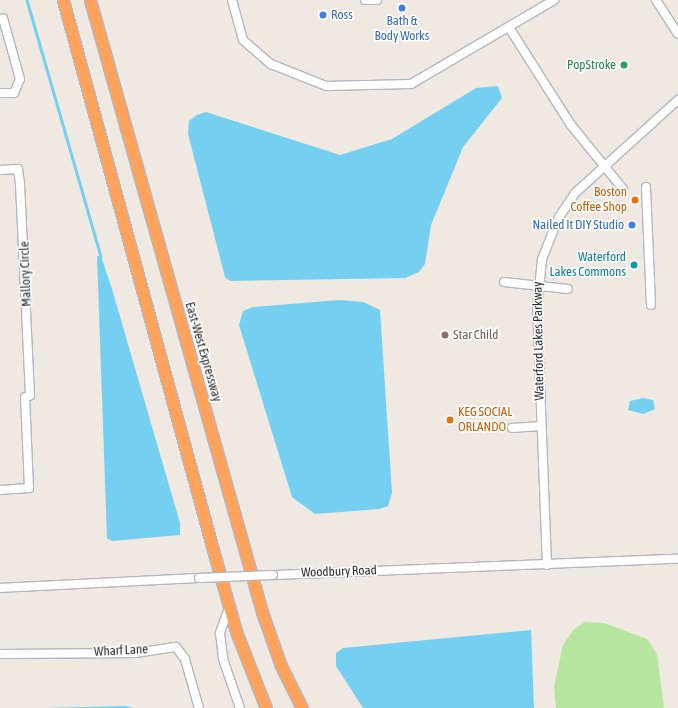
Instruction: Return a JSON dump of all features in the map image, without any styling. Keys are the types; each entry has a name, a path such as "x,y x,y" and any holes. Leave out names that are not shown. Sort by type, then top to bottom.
{"highway":[{"path":"63,0 229,608 266,708"},
{"name":"East-West Expressway","path":"90,0 262,612 281,666 302,708"}],"street":[{"path":"232,0 244,40 271,64 326,86 411,84 510,29 554,0"},
{"path":"365,0 377,0"},
{"path":"656,0 678,34"},
{"path":"0,93 14,93 20,79 3,18"},
{"path":"510,29 572,125 623,189"},
{"name":"Waterford Lakes Parkway","path":"547,565 537,286 544,251 558,217 574,193 603,164 678,100"},
{"name":"Mallory Circle","path":"0,170 18,169 20,184 28,396 29,488 0,490"},
{"path":"646,187 651,305"},
{"path":"504,282 568,289"},
{"path":"512,428 541,426"},
{"name":"Woodbury Road","path":"0,588 199,578 678,560"},
{"path":"229,608 220,633 223,659 240,708"},
{"name":"Wharf Lane","path":"0,654 135,653 176,648 185,659 199,708"}],"green space":[{"path":"585,622 604,623 647,639 657,654 664,708 556,708 554,687 563,645 574,629"}],"water":[{"path":"498,86 502,98 463,147 431,225 425,264 419,272 405,278 230,281 225,277 188,134 189,121 197,115 206,112 340,155 392,139 476,88"},
{"path":"97,256 101,256 112,289 180,523 180,535 112,541 107,538"},
{"path":"339,300 363,302 380,310 392,493 388,506 379,509 315,514 292,497 239,325 243,311 253,307"},
{"path":"643,398 653,400 655,409 643,414 628,410 630,401"},
{"path":"531,630 534,708 363,708 336,666 336,653 343,648"},
{"path":"126,706 133,708 44,708"}],"waterway":[{"path":"27,0 101,256"}],"place":[{"name":"Bath & Body Works","path":"402,8"},
{"name":"Ross","path":"323,15"},
{"name":"PopStroke","path":"624,65"},
{"name":"Boston Coffee Shop","path":"635,200"},
{"name":"Nailed It DIY Studio","path":"632,225"},
{"name":"Waterford Lakes Commons","path":"634,265"},
{"name":"Star Child","path":"445,335"},
{"name":"KEG SOCIAL ORLANDO","path":"450,420"}]}
